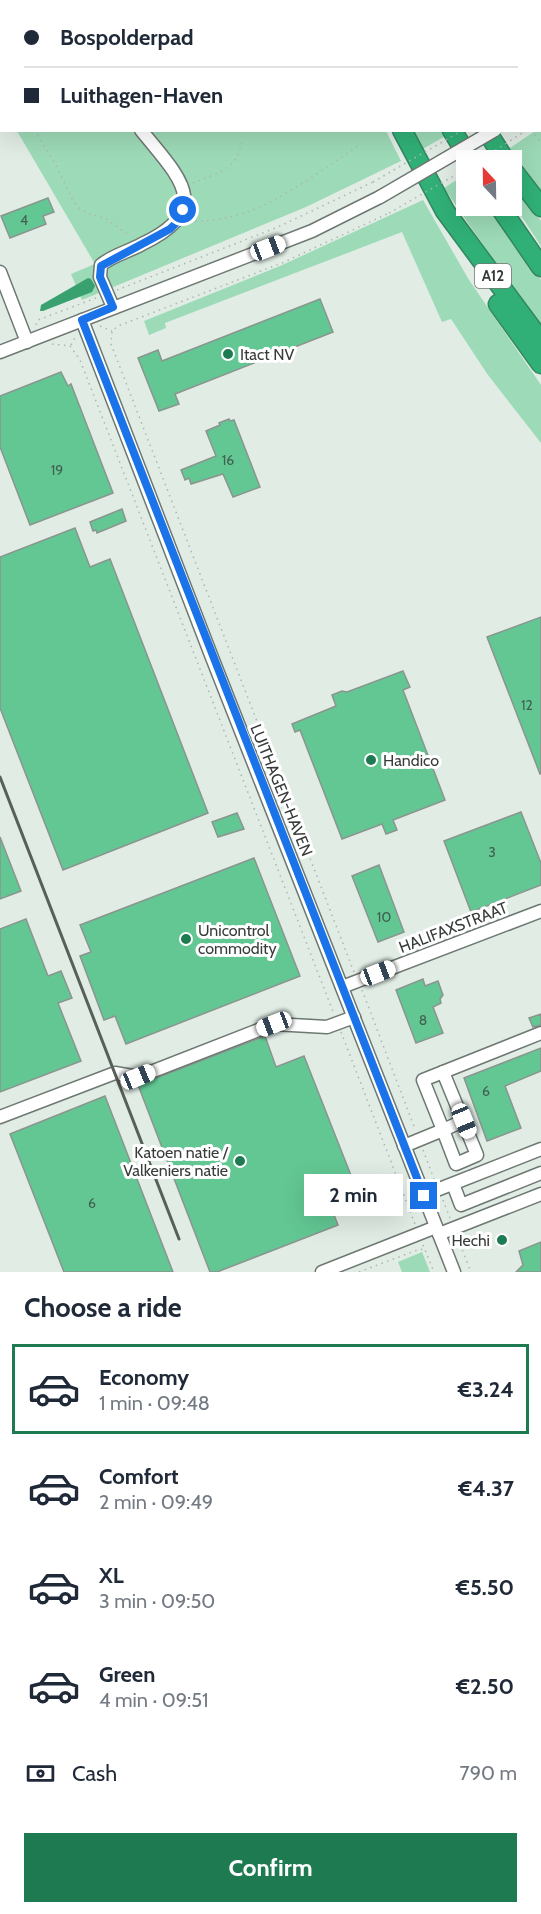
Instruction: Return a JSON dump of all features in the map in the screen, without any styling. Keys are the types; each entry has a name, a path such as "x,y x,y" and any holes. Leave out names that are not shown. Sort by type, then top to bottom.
{"highway":[{"name":"A12","path":"403,132 446,211 541,341"},
{"path":"453,132 464,150"},
{"path":"487,132 499,150"},
{"path":"522,182 541,207"},
{"path":"446,211 471,263 541,364"},
{"name":"A12","path":"506,216 541,267"}],"street":[{"path":"113,307 100,277 101,266 160,235 177,222 183,210 183,187 178,177 143,132"},
{"path":"0,352 312,231 380,197 492,132"},
{"path":"0,272 27,342"},
{"name":"LUITHAGEN-HAVEN","path":"82,320 215,666 454,1272"},
{"name":"HALIFAXSTRAAT","path":"342,987 541,911"},
{"path":"0,1117 115,1073 138,1077 274,1024 327,1027 354,1017"},
{"path":"443,1072 477,1155 456,1164 423,1080 443,1072 541,1033"},
{"path":"405,1146 464,1121"},
{"path":"424,1196 541,1149"},
{"path":"453,1184 461,1205 541,1173"},
{"path":"322,1272 419,1234 453,1228 541,1194"}],"path":[{"path":"35,132 78,207 89,214 105,218 141,245"},
{"path":"27,342 38,320 278,227 373,182 460,132"},
{"path":"496,150 524,132"},
{"path":"183,187 219,173 230,166 240,152 241,142"},
{"path":"177,222 210,221 246,213 286,192 360,145"},
{"path":"456,175 388,213 282,263 118,326 112,332 111,344 471,1272"},
{"path":"98,325 112,332"},
{"path":"70,346 78,333"},
{"path":"49,344 70,346 80,360 434,1272"},
{"path":"359,1272 420,1249 425,1251"}],"shaded area":[{"path":"18,132 386,132 401,161 306,207 82,300 71,274 95,264"},
{"path":"412,132 448,132 449,134 421,150"},
{"path":"534,132 541,132 541,190 522,164 522,150 510,148"},
{"path":"456,180 456,206 444,188"},
{"path":"522,195 541,221 541,246 521,216"},
{"path":"423,200 469,280 541,385 541,443 488,375 451,319 442,322 402,232 165,323 166,328 149,335 144,321 280,266"},
{"path":"463,216 499,216 541,280 541,330"},
{"path":"88,278 95,286 92,292 40,311 41,305"},
{"path":"422,1252 430,1272 402,1272 398,1262"}],"building":[{"path":"48,198 54,212 43,216 46,224 10,238 1,216"},
{"name":"Itact NV","path":"320,299 333,332 175,394 179,404 159,411 138,358 158,350 162,361"},
{"path":"61,372 68,386 71,384 113,493 30,525 0,447 0,396"},
{"path":"229,419 234,420 260,487 233,497 223,474 191,484 189,478 185,480 181,470 216,456 206,431"},
{"path":"122,509 126,521 97,533 96,530 93,531 90,522"},
{"path":"75,528 90,567 110,559 208,813 63,870 0,708 0,557"},
{"path":"541,617 541,774 540,774 487,637"},
{"name":"Handico","path":"403,671 410,687 403,690 445,800 393,820 397,830 386,834 382,824 342,839 300,730 295,732 292,724 336,706 332,695 342,691 347,692"},
{"path":"521,812 541,863 541,885 471,912 444,841"},
{"path":"237,813 244,829 218,837 212,822"},
{"path":"0,837 21,891 0,899"},
{"name":"Unicontrol commodity","path":"254,858 300,976 126,1044 115,1016 104,1020 80,956 91,952 80,925"},
{"path":"379,865 404,932 378,942 352,876"},
{"path":"26,919 48,976 61,971 72,998 58,1003 81,1061 0,1092 0,929"},
{"path":"423,979 425,986 438,981 443,995 440,999 441,1003 433,1007 443,1033 416,1043 396,990"},
{"path":"541,1014 541,1025 533,1027 529,1018"},
{"name":"Katoen natie / Valkeniers natie","path":"265,1036 276,1067 304,1056 354,1183 326,1194 338,1225 217,1272 210,1272 138,1085"},
{"path":"541,1048 541,1071 505,1086 521,1128 487,1141 464,1078"},
{"path":"105,1096 173,1272 64,1272 10,1134"},
{"path":"541,1242 541,1272 516,1272 523,1265 519,1251"}],"railway":[{"path":"0,777 179,1239"}],"place":[{"name":"Itact NV","path":"228,354"},
{"name":"Handico","path":"371,760"},
{"name":"Unicontrol commodity","path":"186,939"},
{"name":"Katoen natie / Valkeniers natie","path":"240,1161"},
{"name":"Hechi","path":"502,1240"}],"route":[{"path":"183,210 177,222 170,229 104,262 99,271 100,277 113,307 82,320 219,677 424,1196"}]}
